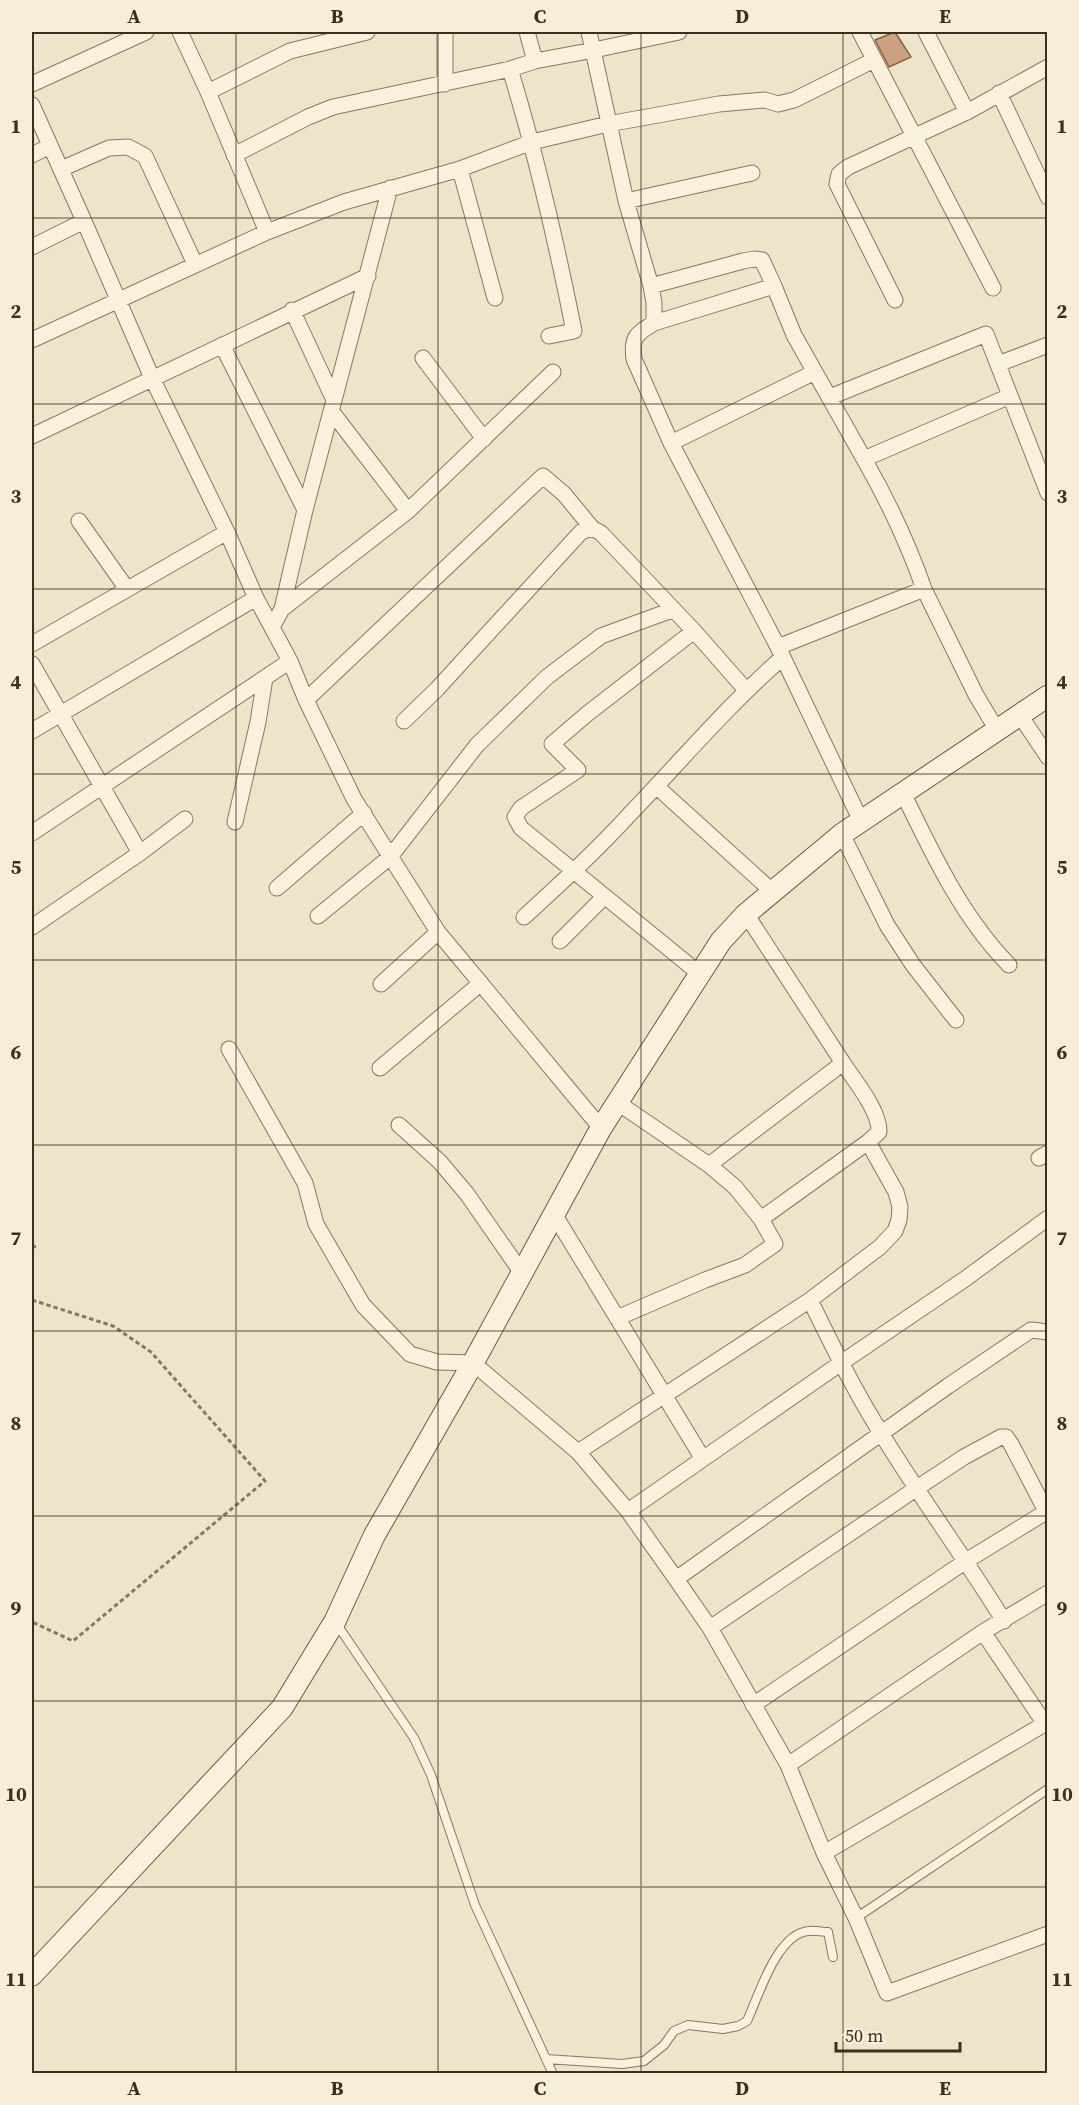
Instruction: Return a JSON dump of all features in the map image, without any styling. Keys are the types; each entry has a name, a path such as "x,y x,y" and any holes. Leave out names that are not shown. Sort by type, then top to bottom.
{"street":[{"path":"32,84 146,32"},
{"path":"180,32 267,232"},
{"path":"208,92 290,51 367,32"},
{"path":"445,32 445,84"},
{"path":"527,32 535,61"},
{"path":"589,32 626,201 651,285 654,323"},
{"path":"234,155 308,117 333,107 445,84 535,61 679,32"},
{"path":"860,32 993,288"},
{"path":"926,32 967,112"},
{"path":"32,340 267,232 344,202 460,169 532,142 608,124 742,101 765,100 778,104 785,103 874,60"},
{"path":"895,300 842,195 837,179 839,174 848,167 967,112 1047,67"},
{"path":"510,69 532,142 555,234 574,332 549,336"},
{"path":"999,93 1047,197"},
{"path":"32,105 152,378 227,532 256,598 290,661 306,700 354,799 438,932 601,1128"},
{"path":"32,155 50,146"},
{"path":"61,169 109,148 128,147 145,156 195,264"},
{"path":"460,169 495,298"},
{"path":"626,201 752,172"},
{"path":"272,627 282,609 305,510 390,188"},
{"path":"32,247 84,221"},
{"path":"651,285 754,259 762,260 794,335 883,492 909,546 924,589 976,695 997,730"},
{"path":"32,436 292,310 368,276"},
{"path":"774,286 654,323 639,332 635,338 632,344 634,359 671,443 780,652 861,822"},
{"path":"292,310 333,406 408,511"},
{"path":"830,397 986,334 1047,493"},
{"path":"222,345 305,510"},
{"path":"998,364 1047,345"},
{"path":"423,358 484,439"},
{"path":"282,609 408,511 553,372"},
{"path":"671,443 815,372"},
{"path":"864,459 1010,396"},
{"path":"306,700 543,476 564,494 592,528 601,533 694,631 746,690"},
{"path":"79,521 127,590"},
{"path":"404,722 580,532 592,528"},
{"path":"32,644 227,532"},
{"path":"524,917 573,872 780,652 924,589"},
{"path":"32,731 256,598"},
{"path":"318,916 390,857 477,745 547,676 602,636 672,610"},
{"path":"694,631 552,744 578,770 520,808 515,817 521,828 700,974"},
{"path":"32,832 290,661"},
{"path":"32,664 141,853"},
{"path":"235,822 258,722 265,678"},
{"path":"32,1975 282,1708 335,1622 374,1536 473,1363 601,1128 721,941 747,914 842,834 1047,696"},
{"path":"1019,714 1047,757"},
{"path":"656,786 773,892"},
{"path":"903,793 937,860 975,926 990,946 1009,965"},
{"path":"277,888 364,813"},
{"path":"32,927 141,853 185,819"},
{"path":"842,834 887,925 913,965 956,1020"},
{"path":"560,941 604,897"},
{"path":"747,914 866,1098 879,1125 879,1132 868,1142 761,1219"},
{"path":"381,984 438,932"},
{"path":"380,1068 481,984"},
{"path":"229,1049 305,1183 316,1224 363,1305 410,1354 437,1362 473,1363 578,1452 628,1511 710,1628 788,1765 824,1853 856,1918 887,1993 1047,1934"},
{"path":"709,1165 843,1063"},
{"path":"617,1318 745,1265 775,1244 761,1219 735,1187 709,1165 618,1103"},
{"path":"399,1125 440,1162 467,1194 522,1273"},
{"path":"578,1452 810,1300 880,1247 895,1231 900,1207 896,1192 868,1142"},
{"path":"554,1214 703,1459"},
{"path":"628,1511 965,1280 1047,1218"},
{"path":"810,1300 841,1363 881,1434 1004,1621"},
{"path":"676,1580 1031,1330 1047,1332"},
{"path":"710,1628 917,1488 993,1440 1006,1437 1047,1514 966,1561 753,1705"},
{"path":"788,1765 983,1632 1047,1593"},
{"path":"824,1853 1046,1723 983,1632"}],"lane":[{"path":"335,1622 414,1738 431,1774 475,1905 553,2073"},
{"path":"856,1918 1047,1790"},
{"path":"546,2059 622,2064 644,2061 664,2045 674,2031 688,2025 723,2030 747,2021 776,1957 789,1939 808,1930 828,1932 833,1957"}],"path":[{"path":"32,1248 37,1245"},
{"path":"32,1300 113,1326 151,1352 265,1481 73,1641 32,1622"}],"building":[{"path":"895,32 911,57 889,67 875,40"}]}
